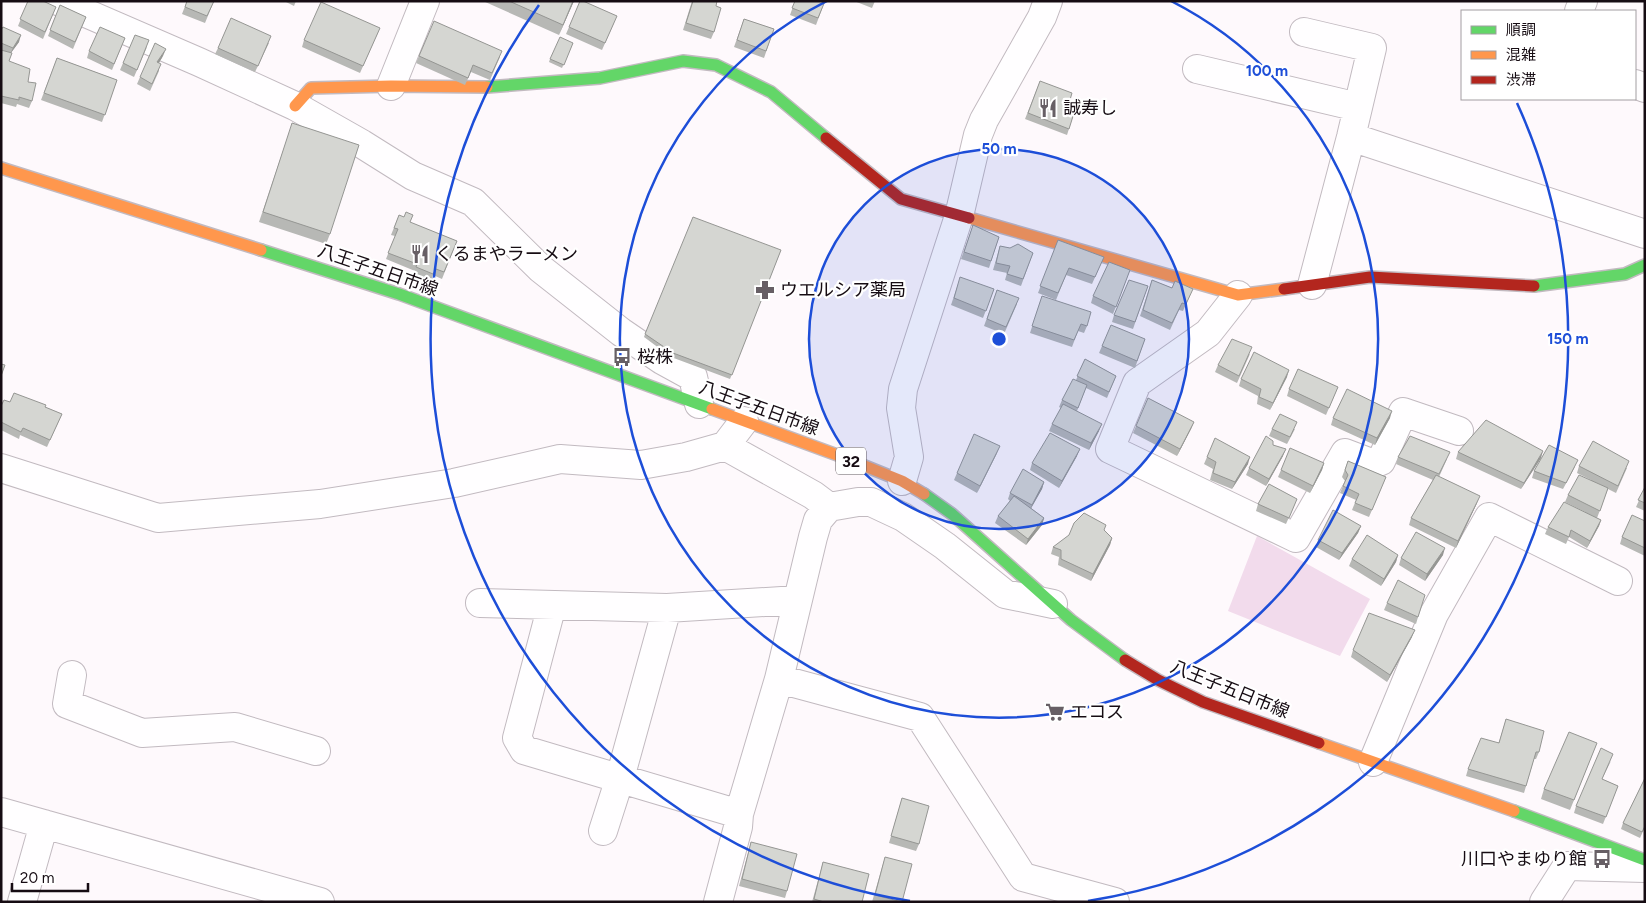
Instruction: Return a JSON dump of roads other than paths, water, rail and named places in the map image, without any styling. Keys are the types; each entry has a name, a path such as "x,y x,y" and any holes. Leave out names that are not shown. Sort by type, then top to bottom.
{"main road":[{"path":"295,106 312,88 391,86 477,88 600,78 683,61 716,65 772,92 900,199 1238,296 1370,277 1534,286 1625,274 1645,265"},
{"name":"八王子五日市線","path":"1,168 399,294 902,481 952,514 1089,635 1132,665 1193,697 1645,860"}],"street":[{"path":"58,1 200,62 295,106 362,144 413,176 473,202 541,269 621,332 662,360 693,377 699,404"},
{"path":"391,86 425,1"},
{"path":"902,481 909,457 901,408 903,389 958,216 978,135 984,120 1042,16 1048,1"},
{"path":"1304,32 1372,48 1312,285"},
{"path":"1197,69 1358,107"},
{"path":"1351,137 1645,234"},
{"path":"1238,296 1208,333 1137,383 1110,449 1296,538 1346,454 1374,464 1381,461 1403,412 1459,431"},
{"path":"1,468 158,518 320,504 454,484 560,459 641,465 686,457 725,446 744,421"},
{"path":"725,446 814,495 829,507"},
{"path":"718,902 738,827 739,814 779,679 818,520 829,507 858,502 871,502 903,517 917,526 946,546 1005,594 1053,604"},
{"path":"1373,762 1434,614 1489,517 1618,580"},
{"path":"480,602 667,608 797,600"},
{"path":"552,605 517,738 524,750 739,814"},
{"path":"603,831 620,778 667,608"},
{"path":"72,675 67,704 142,733 235,727 316,751"},
{"path":"779,679 920,717 1023,877 1115,902"},
{"path":"1,812 276,896 320,902"},
{"path":"22,902 44,824"},
{"path":"1544,902 1567,866 1645,868"}],"place":[{"name":"誠寿し","path":"1048,108"},
{"name":"くるまやラーメン","path":"420,254"},
{"name":"ウエルシア薬局","path":"765,290"},
{"name":"桜株","path":"622,357"},
{"name":"エコス","path":"1055,712"},
{"name":"川口やまゆり館","path":"1602,859"}]}
